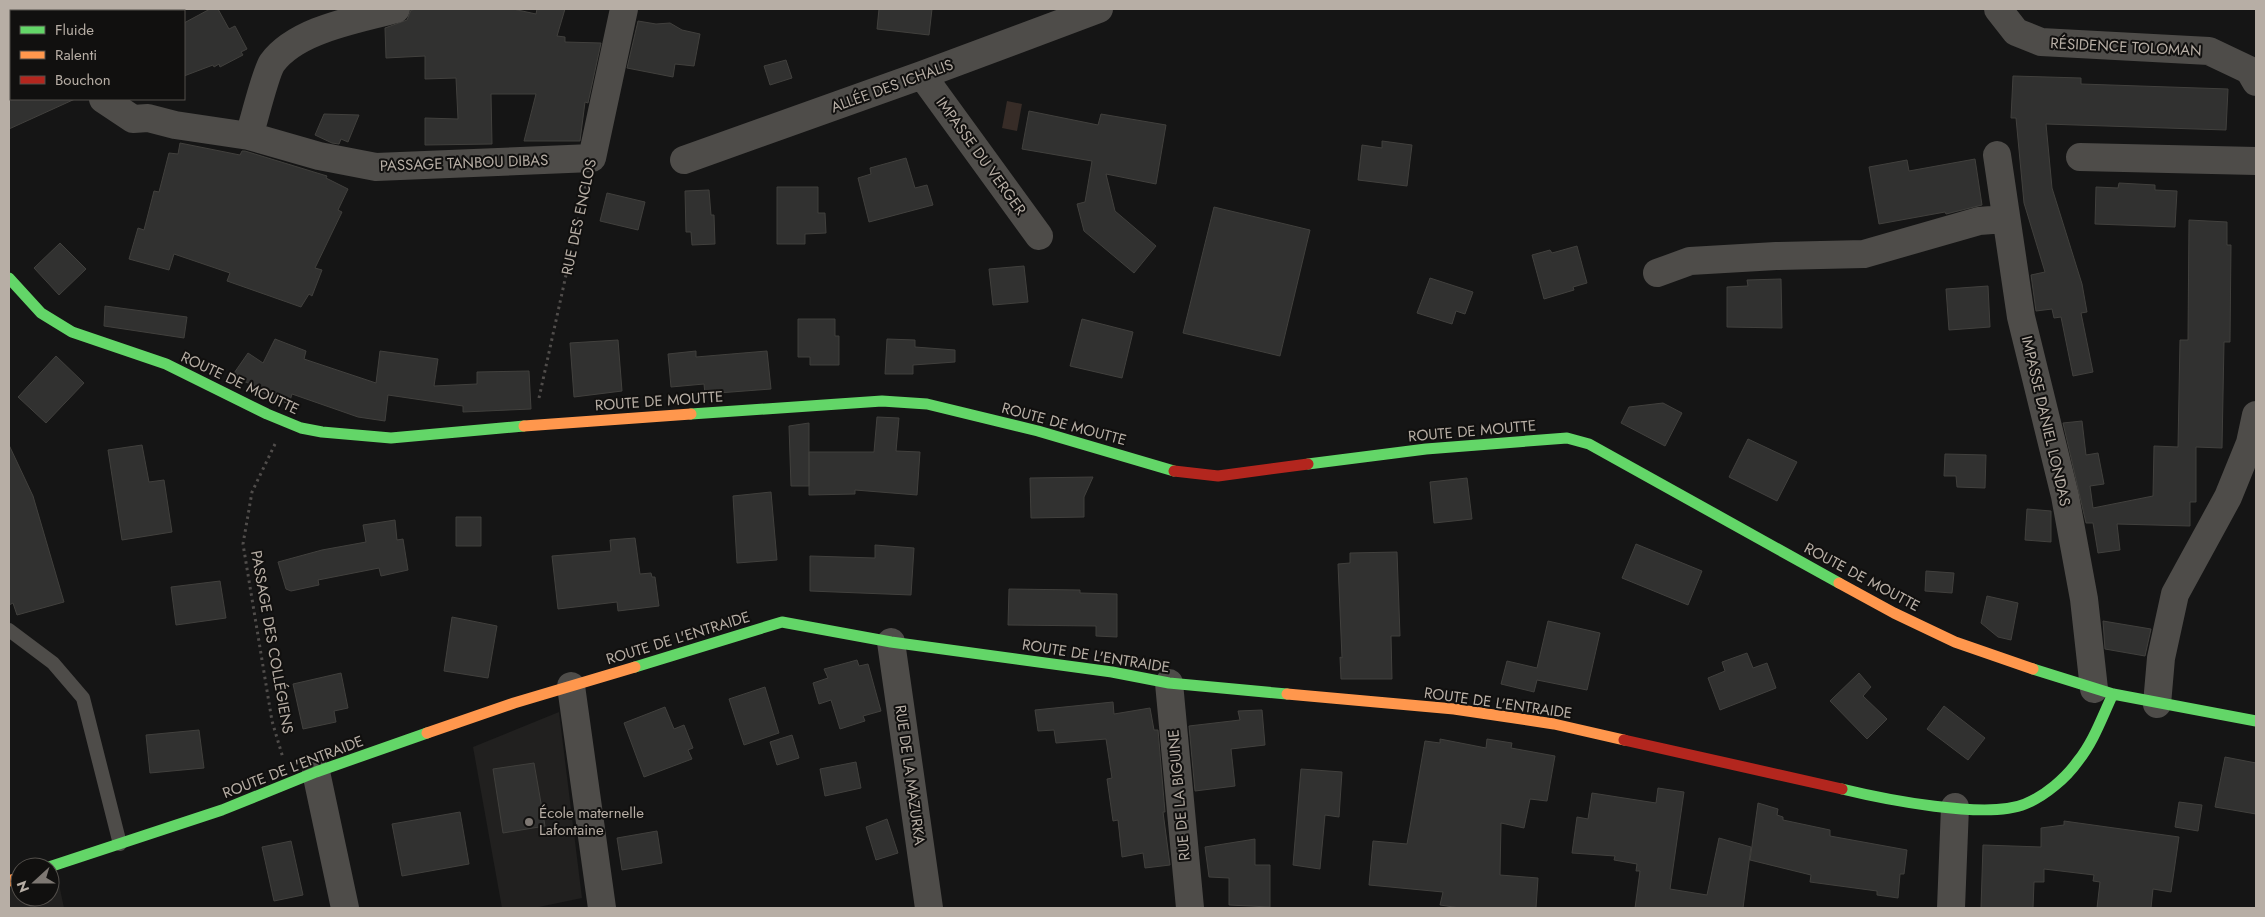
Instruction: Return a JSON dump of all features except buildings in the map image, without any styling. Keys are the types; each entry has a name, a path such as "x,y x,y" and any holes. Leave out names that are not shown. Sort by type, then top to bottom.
{"main road":[{"name":"ROUTE DE MOUTTE","path":"9,278 14,287 41,313 72,332 166,364 286,422 301,428 322,432 391,438 534,425 832,403 900,402 927,404 1038,431 1175,470 1218,476 1426,449 1567,438 1589,444 1894,613 1992,656 2103,692 2157,704 2256,721"},
{"name":"ROUTE DE L'ENTRAIDE","path":"60,863 222,810 316,772 514,703 782,622 891,642 1112,672 1169,682 1454,710 1554,724 1853,792 1932,806 2005,809 2026,804 2046,792 2077,763 2085,752 2103,692"}],"street":[{"path":"249,136 271,64 282,54 308,35 396,9"},
{"name":"ALLÉE DES ICHALIS","path":"684,160 922,76 1099,9"},
{"name":"RÉSIDENCE TOLOMAN","path":"1998,9 2016,32 2042,42 2209,51 2248,70 2256,82"},
{"name":"RUE DES ENCLOS","path":"592,158 617,10"},
{"name":"IMPASSE DU VERGER","path":"922,76 1039,236"},
{"name":"PASSAGE TANBOU DIBAS","path":"104,100 133,118 148,118 175,125 249,136 319,156 376,167 592,158"},
{"name":"IMPASSE DANIEL LONDAS","path":"1997,154 2005,219 2021,317 2065,496 2103,692"},
{"path":"2080,157 2256,161"},
{"path":"1658,273 1690,261 1776,256 1864,254 1979,221 2005,219"},
{"path":"2157,704 2162,658 2176,594 2228,497 2250,443 2256,415"},
{"name":"RUE DE LA MAZURKA","path":"891,642 929,908"},
{"name":"RUE DE LA BIGUINE","path":"1169,682 1190,908"},
{"path":"571,686 602,908"},
{"path":"316,772 346,908"},
{"path":"1951,908 1955,807"}],"lane":[{"path":"9,630 53,663 83,698 120,844"}],"path":[{"name":"RUE DES ENCLOS","path":"534,425 592,158"},
{"name":"PASSAGE DES COLLÉGIENS","path":"286,422 252,492 244,544 272,721 290,783"}],"shaded area":[{"path":"1007,101 1022,104 1017,131 1002,128"},
{"name":"École maternelle Lafontaine","path":"559,712 582,898 534,908 502,908 473,747"},
{"path":"9,881 10,907 60,907 60,889 64,908 9,908"}],"traffic: fast":[{"path":"9,278 41,313 72,332 166,364 267,414 301,428 322,432 391,438 524,426"},
{"path":"691,414 882,401 927,404 1038,431 1174,471"},
{"path":"1308,464 1426,449 1567,438 1589,444 1839,583"},
{"path":"635,667 782,622 891,642 1112,672 1169,683 1287,694"},
{"path":"2033,669 2113,694 2256,721"},
{"path":"1842,789 1883,798 1961,809 1986,810 2025,804 2047,791 2073,767 2093,737 2113,694"},
{"path":"60,863 222,810 316,772 427,733"}],"traffic: slow":[{"path":"524,426 691,414"},
{"path":"1839,583 1894,613 1955,642 2033,669"},
{"path":"427,733 514,703 635,667"},
{"path":"1287,694 1454,709 1554,724 1624,740"}],"traffic: jam":[{"path":"1174,471 1218,476 1308,464"},
{"path":"1624,740 1842,789"}],"place":[{"name":"École maternelle Lafontaine","path":"529,822"}]}
